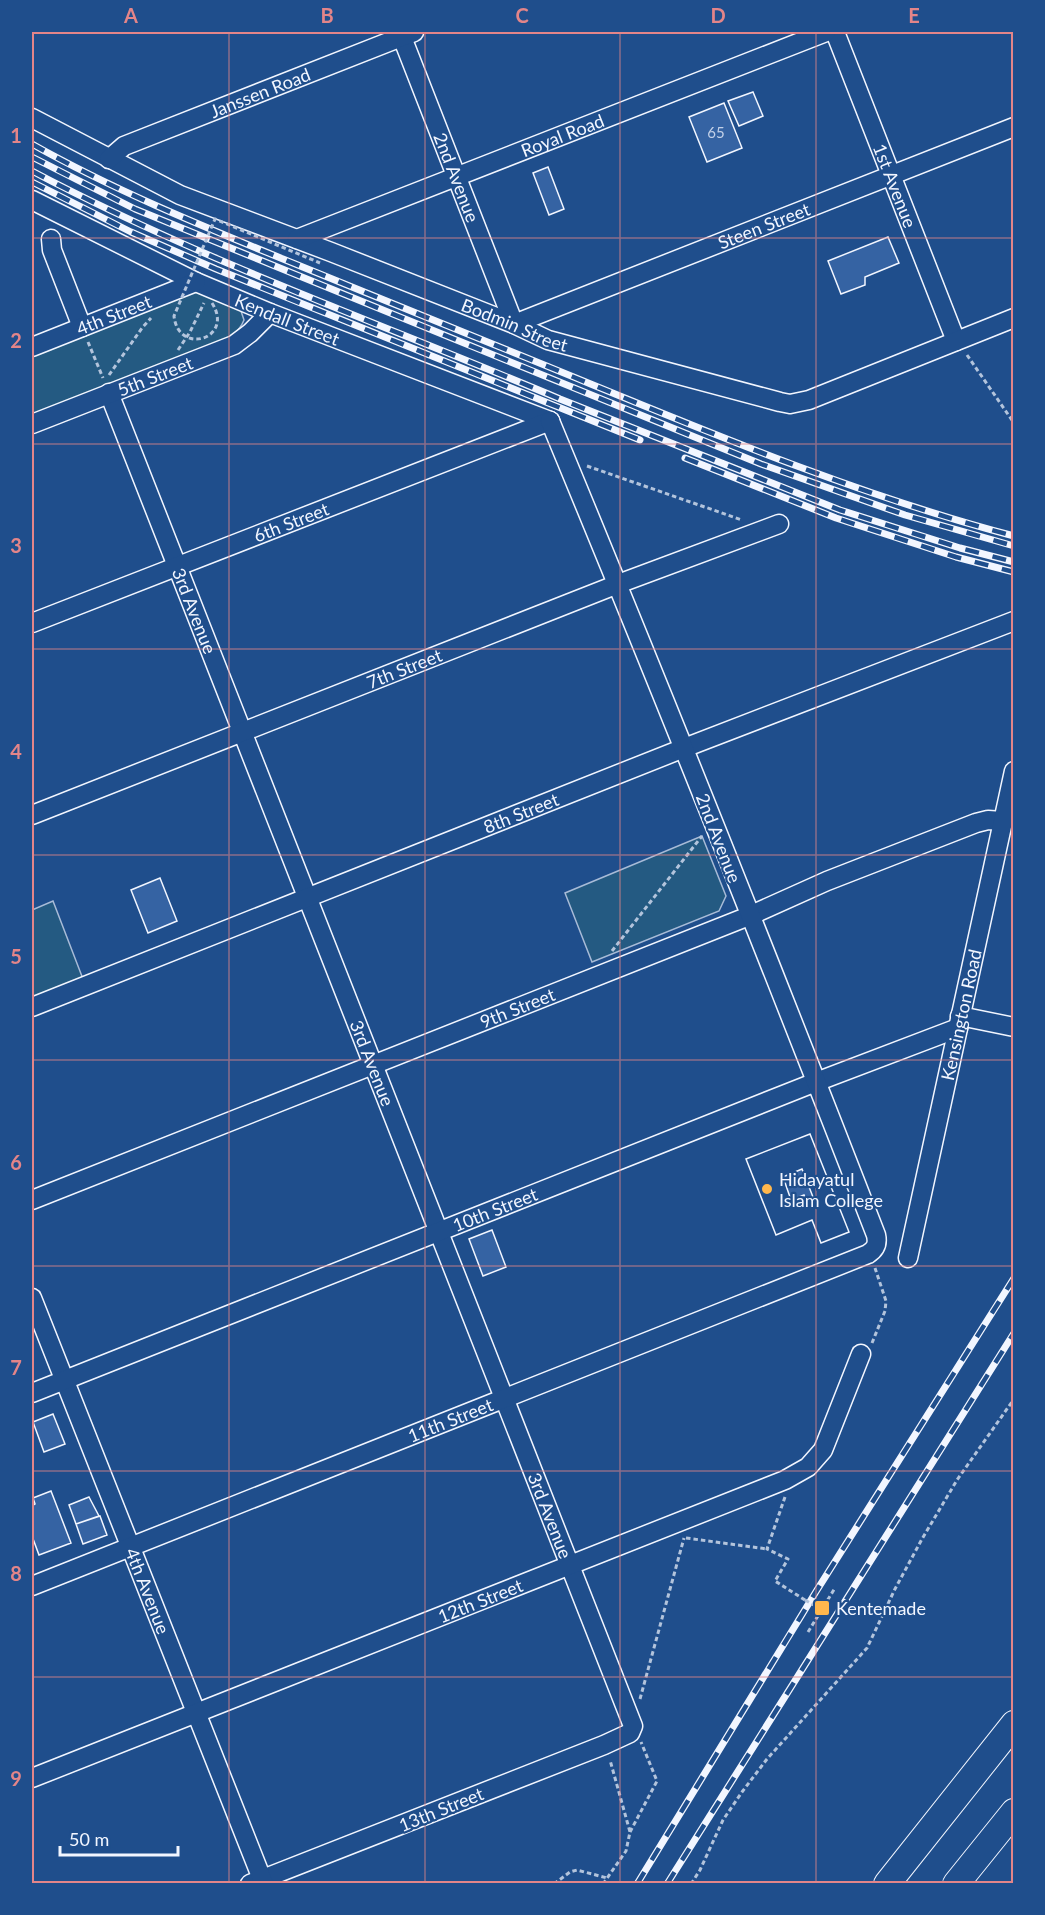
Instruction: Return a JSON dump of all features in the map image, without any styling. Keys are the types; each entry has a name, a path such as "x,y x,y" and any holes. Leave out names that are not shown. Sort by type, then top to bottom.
{"highway":[{"path":"887,1884 1014,1724"},
{"path":"956,1884 1014,1812"}],"street":[{"name":"Royal Road","path":"297,239 826,32"},
{"name":"1st Avenue","path":"835,32 956,341"},
{"name":"2nd Avenue","path":"405,33 456,176 514,324"},
{"name":"Janssen Road","path":"109,159 124,146 405,33"},
{"name":"Bodmin Street","path":"32,118 180,195 514,324 548,340 790,404 809,400 1014,318"},
{"name":"Steen Street","path":"514,324 1014,127"},
{"name":"Kendall Street","path":"32,200 196,282 270,313 550,421"},
{"path":"51,239 52,250 82,327"},
{"name":"4th Street","path":"32,347 196,282"},
{"name":"5th Street","path":"32,424 234,345 270,313"},
{"name":"3rd Avenue","path":"109,393 571,1564 632,1729"},
{"name":"2nd Avenue","path":"550,421 684,748 876,1235 876,1246 871,1259"},
{"name":"6th Street","path":"32,623 550,421"},
{"name":"7th Street","path":"32,815 618,584 773,526"},
{"name":"8th Street","path":"32,1007 684,748 1014,621"},
{"name":"Kensington Road","path":"908,1258 1014,771"},
{"name":"9th Street","path":"32,1200 749,916 827,881 976,823 988,820 1002,821"},
{"path":"959,1022 1014,1027"},
{"name":"10th Street","path":"32,1393 816,1082 959,1022"},
{"name":"11th Street","path":"32,1586 506,1398 871,1259"},
{"name":"4th Avenue","path":"32,1298 197,1713 259,1882"},
{"name":"12th Street","path":"32,1778 571,1564 681,1530 785,1480 808,1467 823,1450 864,1353"},
{"name":"13th Street","path":"259,1882 604,1744 632,1729"}],"path":[{"path":"212,303 217,311 218,320 215,330 210,335 199,339 180,334 175,326 174,316 215,219 320,263"},
{"path":"82,327 104,381 142,328 158,311 155,298"},
{"path":"174,369 171,361 195,323 206,299"},
{"path":"956,341 1014,423"},
{"path":"566,458 773,526"},
{"path":"612,951 713,823"},
{"path":"864,1353 880,1325 886,1304 885,1294 871,1259"},
{"path":"692,1884 723,1820 742,1792 767,1759 867,1648 922,1539 957,1480 1014,1399"},
{"path":"767,1549 786,1494"},
{"path":"603,1884 626,1851 630,1832 657,1781 632,1729 681,1530 767,1549 788,1559 775,1581 822,1610"},
{"path":"808,1632 836,1588"},
{"path":"604,1744 630,1832"},
{"path":"554,1884 570,1872 577,1870 607,1878"}],"shaded area":[{"path":"196,290 240,308 244,320 236,332 217,344 32,417 32,354"},
{"path":"702,836 726,896 719,911 592,962 565,893"},
{"path":"53,901 83,979 32,999 32,910"}],"building":[{"path":"753,92 763,116 739,126 728,101"},
{"path":"724,103 742,148 707,162 689,117"},
{"path":"548,167 564,209 549,215 533,173"},
{"path":"888,237 899,263 865,277 865,285 841,294 828,261"},
{"path":"160,878 177,921 148,933 131,890"},
{"path":"810,1134 849,1232 821,1243 812,1220 776,1235 746,1159","holes":["802,1169 813,1197 806,1200 804,1195 791,1200 783,1177"]},
{"path":"810,1134 849,1232 821,1243 812,1220 776,1235 746,1159"},
{"path":"492,1230 506,1267 483,1276 469,1239"},
{"path":"53,1414 65,1444 44,1452 33,1422"},
{"path":"51,1491 71,1543 39,1555 32,1536 32,1506 35,1504 33,1498"},
{"path":"89,1497 99,1516 76,1524 69,1505"},
{"path":"100,1516 107,1535 83,1544 76,1524"}],"railway":[{"path":"32,144 93,176 187,219 749,448 880,496 1014,536"},
{"path":"32,157 135,209 761,464 905,515 1014,546"},
{"path":"32,171 96,204 227,263 560,399 840,510 960,548 1014,562"},
{"path":"32,182 131,232 216,269 640,440"},
{"path":"685,458 836,518 956,557 1014,572"},
{"path":"637,1884 817,1590 1014,1278"},
{"path":"667,1884 1014,1333"}],"place":[{"name":"Hidayatul Islam College","path":"767,1189"},
{"name":"Kentemade","path":"822,1608"}]}
